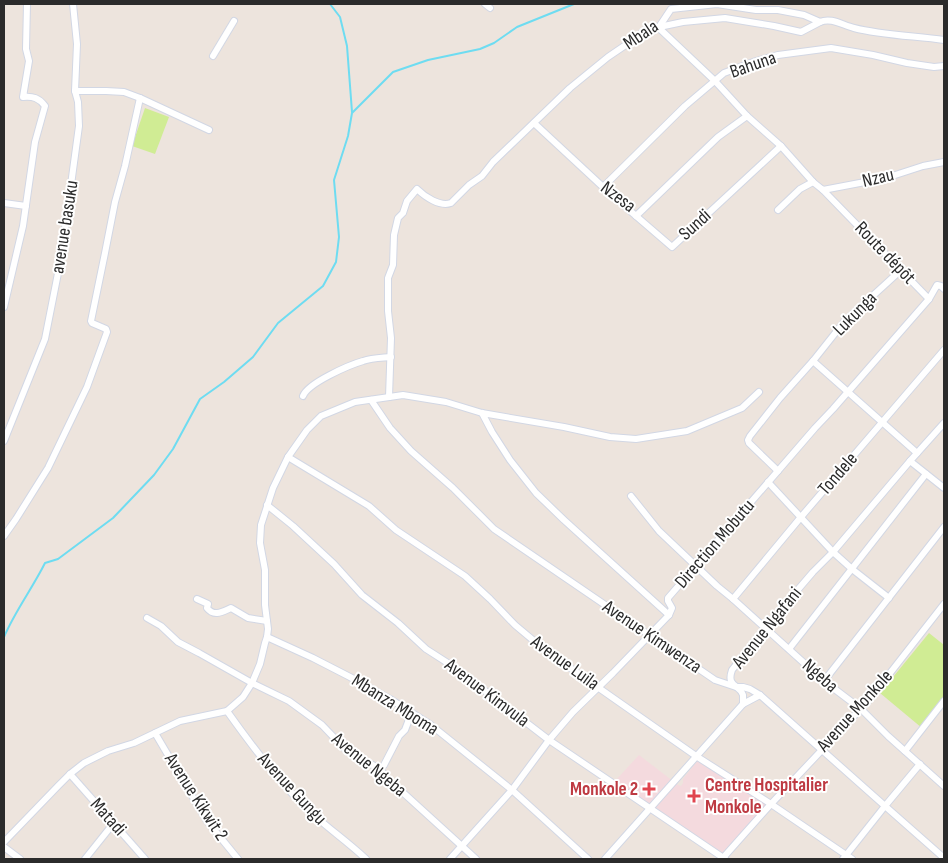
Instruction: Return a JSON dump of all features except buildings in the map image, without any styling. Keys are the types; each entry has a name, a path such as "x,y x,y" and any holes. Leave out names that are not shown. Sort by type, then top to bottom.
{"street":[{"path":"4,307 23,226 35,142 45,106 37,98 23,97 29,61 26,49 27,4"},
{"name":"avenue basuku","path":"4,441 47,334 61,258 79,135 78,102 75,91 77,44 74,4"},
{"name":"Mbala","path":"391,357 388,278 393,266 394,235 397,221 403,213 407,201 417,189 440,203 451,203 469,184 482,176 493,162 555,101 608,57 645,30 659,26 671,9 717,4 756,10 778,10 804,15 820,22 832,20 866,31 944,40"},
{"path":"820,22 801,32 725,18 659,26 823,190"},
{"path":"213,56 234,21"},
{"name":"Bahuna","path":"603,187 685,106 714,81 724,73 756,61 778,55 831,48 907,63 934,67 944,66"},
{"path":"75,91 124,92 209,130"},
{"path":"4,536 48,468 87,387 107,332 107,330 91,321 115,202 140,98"},
{"name":"Nzesa","path":"534,123 636,216 718,137 747,116"},
{"name":"Sundi","path":"636,216 672,246 781,146"},
{"name":"Nzau","path":"823,190 886,178 923,166 944,162"},
{"path":"778,210 800,189 813,182"},
{"name":"Route dépôt","path":"823,190 930,299 937,285 944,289"},
{"path":"4,203 26,206"},
{"name":"Lukunga","path":"778,471 749,443 750,436 844,322 901,270"},
{"name":"Direction Mobutu","path":"669,614 672,608 668,598 930,299"},
{"name":"Tondele","path":"733,599 944,350"},
{"path":"303,396 307,390 319,381 347,367 361,361 391,357 389,397"},
{"path":"813,361 917,453"},
{"path":"4,842 70,774 84,763 155,734 180,721 226,711 243,698 260,664 267,637 265,570 260,542 261,526 273,488 288,457 307,430 321,416 355,402 403,395 446,402 482,413 610,437 636,438 687,431 742,408 759,392"},
{"name":"Avenue Kimwenza","path":"371,400 390,428 411,451 453,488 494,529 715,680 736,688 750,689 760,695 944,858"},
{"path":"450,859 512,790 549,740 573,712 669,614 536,493 510,460 482,413"},
{"name":"Avenue Ngafani","path":"743,704 742,694 730,680 732,670 813,572 833,552 944,423"},
{"name":"Avenue Luila","path":"288,457 369,506 396,530 465,576 515,625 546,651 696,756 771,804 847,858"},
{"path":"910,461 944,488"},
{"path":"789,649 926,474"},
{"path":"768,482 833,552 889,598"},
{"name":"Ngeba","path":"631,496 659,532 695,566 824,680 861,710 944,786"},
{"name":"Avenue Kimvula","path":"267,505 334,564 362,595 398,623 426,649 454,667 549,740 723,859"},
{"path":"824,680 944,527"},
{"path":"197,599 208,604 207,608 210,613 216,614 231,608 248,618 267,621"},
{"name":"Avenue Monkole","path":"723,859 771,804 861,710 944,604"},
{"name":"Avenue Ngeba","path":"147,618 161,626 178,642 289,702 322,725 346,751 380,769 387,778 476,859"},
{"name":"Mbanza Mboma","path":"267,637 350,677 390,699 430,725 512,790 588,859"},
{"path":"604,859 743,704 760,695"},
{"path":"905,751 944,701"},
{"name":"Avenue Gungu","path":"226,711 266,763 298,800 331,831 366,859"},
{"path":"380,769 384,766 399,736 405,730 412,714"},
{"name":"Avenue Kikwit 2","path":"155,734 207,821 238,859"},
{"path":"847,858 885,806 920,764"},
{"name":"Matadi","path":"70,774 145,859"},
{"path":"84,859 113,824"},
{"path":"4,847 20,859"}],"shaded area":[{"name":"Centre Hospitalier Monkole","path":"639,755 681,786 683,779 699,759 768,805 724,855 615,781"}],"green space":[{"path":"145,108 169,117 155,154 132,146"},
{"path":"929,633 944,645 944,699 922,728 880,693"}],"waterway":[{"path":"330,4 340,17 347,46 352,112"},
{"path":"4,637 45,563 58,559 113,518 154,475 173,449 200,399 224,382 253,357 278,323 323,286 336,262 339,237 334,180 348,136 352,113 393,72 428,60 480,49 494,43 517,27 574,4"}],"place":[{"name":"Monkole 2","path":"649,789"},
{"name":"Centre Hospitalier Monkole","path":"694,796"}]}
